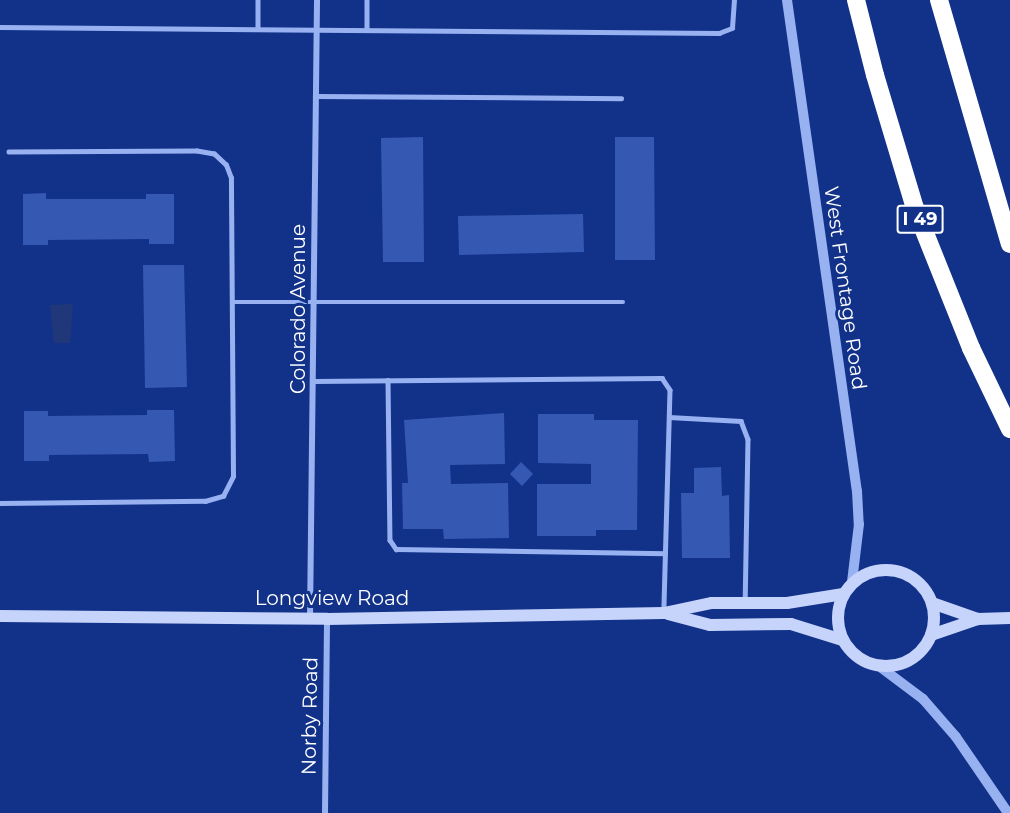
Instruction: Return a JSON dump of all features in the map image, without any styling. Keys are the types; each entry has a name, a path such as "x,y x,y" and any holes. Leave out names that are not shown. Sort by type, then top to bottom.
{"highway":[{"name":"I 49","path":"856,0 915,208 971,348 1010,429"},
{"path":"939,0 1010,244"}],"main road":[{"path":"931,636 932,603 925,588 897,570 881,569 852,582 843,594 837,609 842,640 864,662 879,666 910,660 931,636 978,618"},
{"name":"Longview Road","path":"0,616 327,619 664,613 712,603 787,603 843,594"},
{"path":"932,603 978,618 1010,618"},
{"name":"Longview Road","path":"664,613 710,625 790,624 842,640"}],"street":[{"name":"Colorado Avenue","path":"310,619 317,0"},
{"name":"West Frontage Road","path":"787,0 858,491 859,524 852,582"},
{"name":"Norby Road","path":"325,813 327,619"},
{"path":"879,666 923,699 956,737 1008,813"}],"lane":[{"path":"258,0 258,28"},
{"path":"368,0 368,29"},
{"path":"0,27 719,33 732,28 734,0"},
{"path":"316,96 621,98"},
{"path":"0,503 205,501 223,496 233,476 234,302 231,178 226,165 214,154 196,151 9,152"},
{"path":"234,302 623,302"},
{"path":"314,381 662,378 670,390 664,613"},
{"path":"388,380 390,540 396,549 665,553"},
{"path":"669,417 741,421 748,438 745,603"}],"water":[{"path":"73,304 70,343 54,343 50,305"}],"building":[{"path":"423,137 424,262 383,262 381,138"},
{"path":"615,137 654,137 655,260 615,260"},
{"path":"46,193 46,199 146,199 146,194 174,194 174,244 149,244 149,239 48,240 48,245 23,245 23,194"},
{"path":"583,214 584,252 459,255 458,216"},
{"path":"143,265 184,265 187,387 145,388"},
{"path":"147,410 174,410 175,461 149,462 148,454 49,455 49,461 24,461 24,411 48,411 48,416 147,415"},
{"path":"504,413 505,464 450,465 451,484 508,483 509,538 444,539 443,529 403,529 402,483 408,483 404,420"},
{"path":"538,414 594,414 594,420 638,420 637,530 596,530 596,536 537,536 537,484 591,484 591,464 538,463"},
{"path":"521,462 533,474 522,486 510,474"},
{"path":"721,467 722,496 729,495 730,558 682,558 681,493 694,493 694,468"}]}
